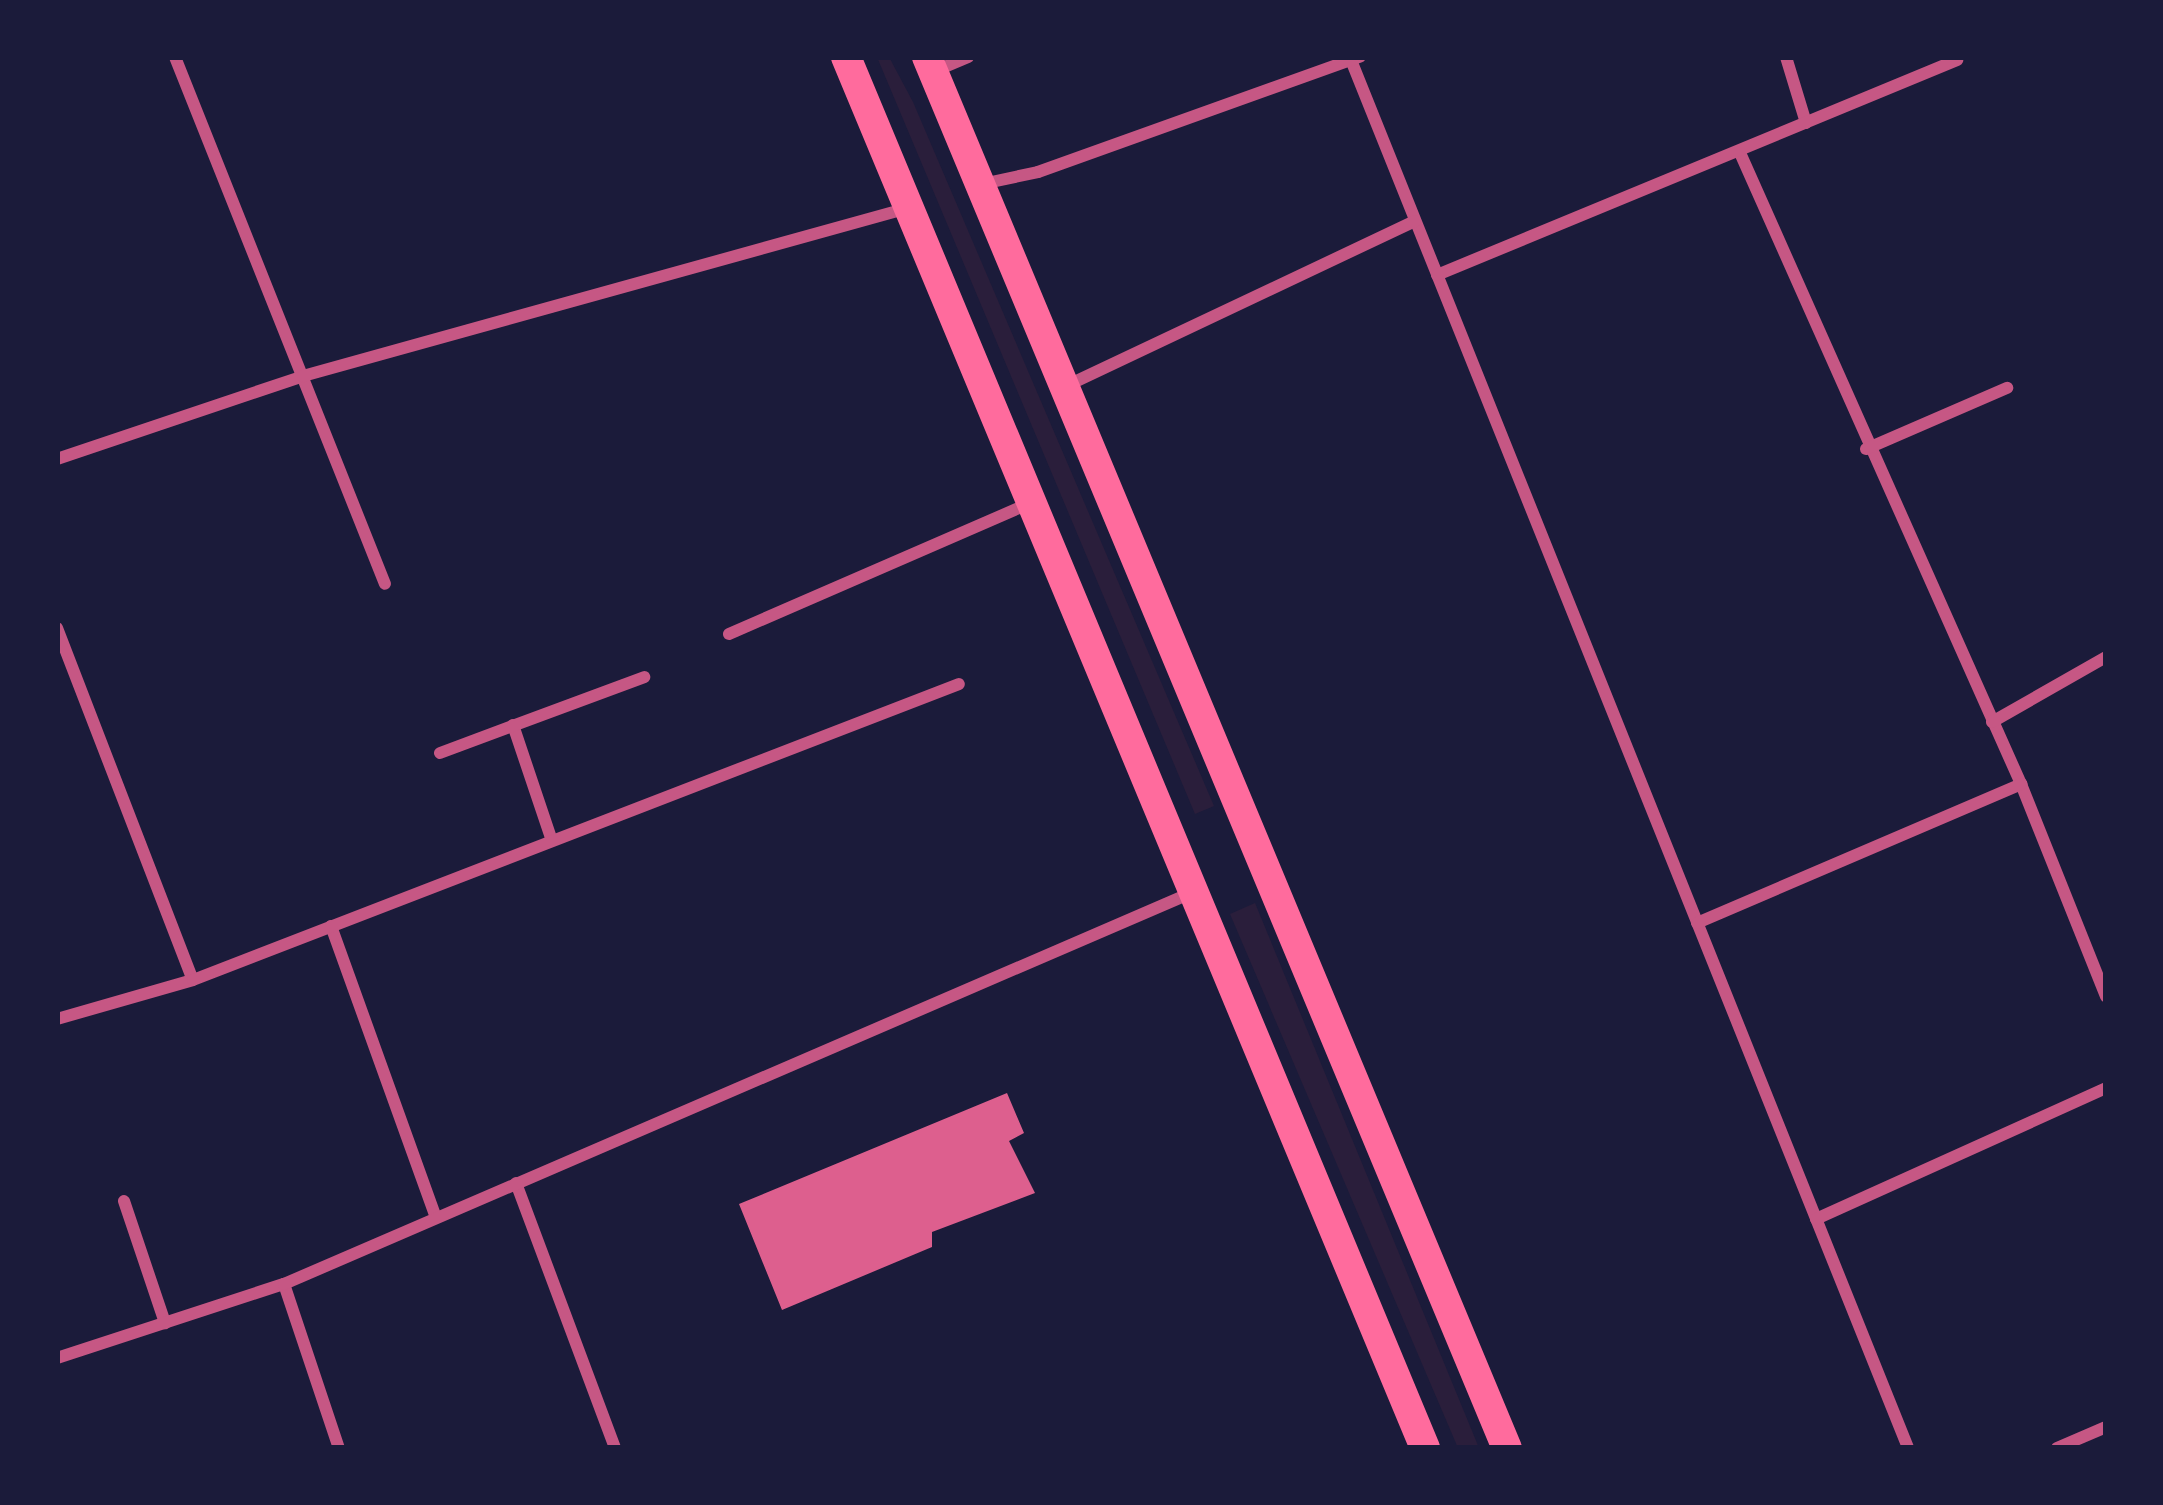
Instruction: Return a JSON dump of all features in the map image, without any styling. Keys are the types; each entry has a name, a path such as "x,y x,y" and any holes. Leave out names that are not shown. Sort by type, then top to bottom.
{"main road":[{"path":"846,57 1425,1448"},
{"path":"932,62 1507,1448"}],"street":[{"path":"175,57 385,584"},
{"path":"932,62 968,57"},
{"path":"1786,57 1807,123"},
{"path":"981,184 1038,172 1355,58 1415,221 1908,1448"},
{"path":"1437,275 1741,155 1957,60"},
{"path":"1741,155 1866,449 2020,784 2106,998"},
{"path":"57,459 303,376 910,208"},
{"path":"1065,386 1415,221"},
{"path":"1866,449 2007,388"},
{"path":"728,634 1032,502"},
{"path":"57,628 193,980"},
{"path":"1992,722 2106,657"},
{"path":"440,753 644,677"},
{"path":"57,1018 193,980 959,684"},
{"path":"513,725 552,841"},
{"path":"1697,923 2020,784"},
{"path":"57,1358 284,1284 1191,893"},
{"path":"331,926 436,1218"},
{"path":"1816,1220 2106,1088"},
{"path":"516,1183 615,1448"},
{"path":"124,1201 165,1323"},
{"path":"284,1284 339,1448"},
{"path":"2057,1448 2106,1427"}],"shaded area":[{"path":"877,57 889,57 913,102 1214,806 1195,814"},
{"path":"1255,903 1479,1448 1458,1448 1230,914"}],"building":[{"path":"1007,1093 1024,1133 1009,1141 1035,1193 932,1232 932,1247 782,1310 739,1204"}]}
